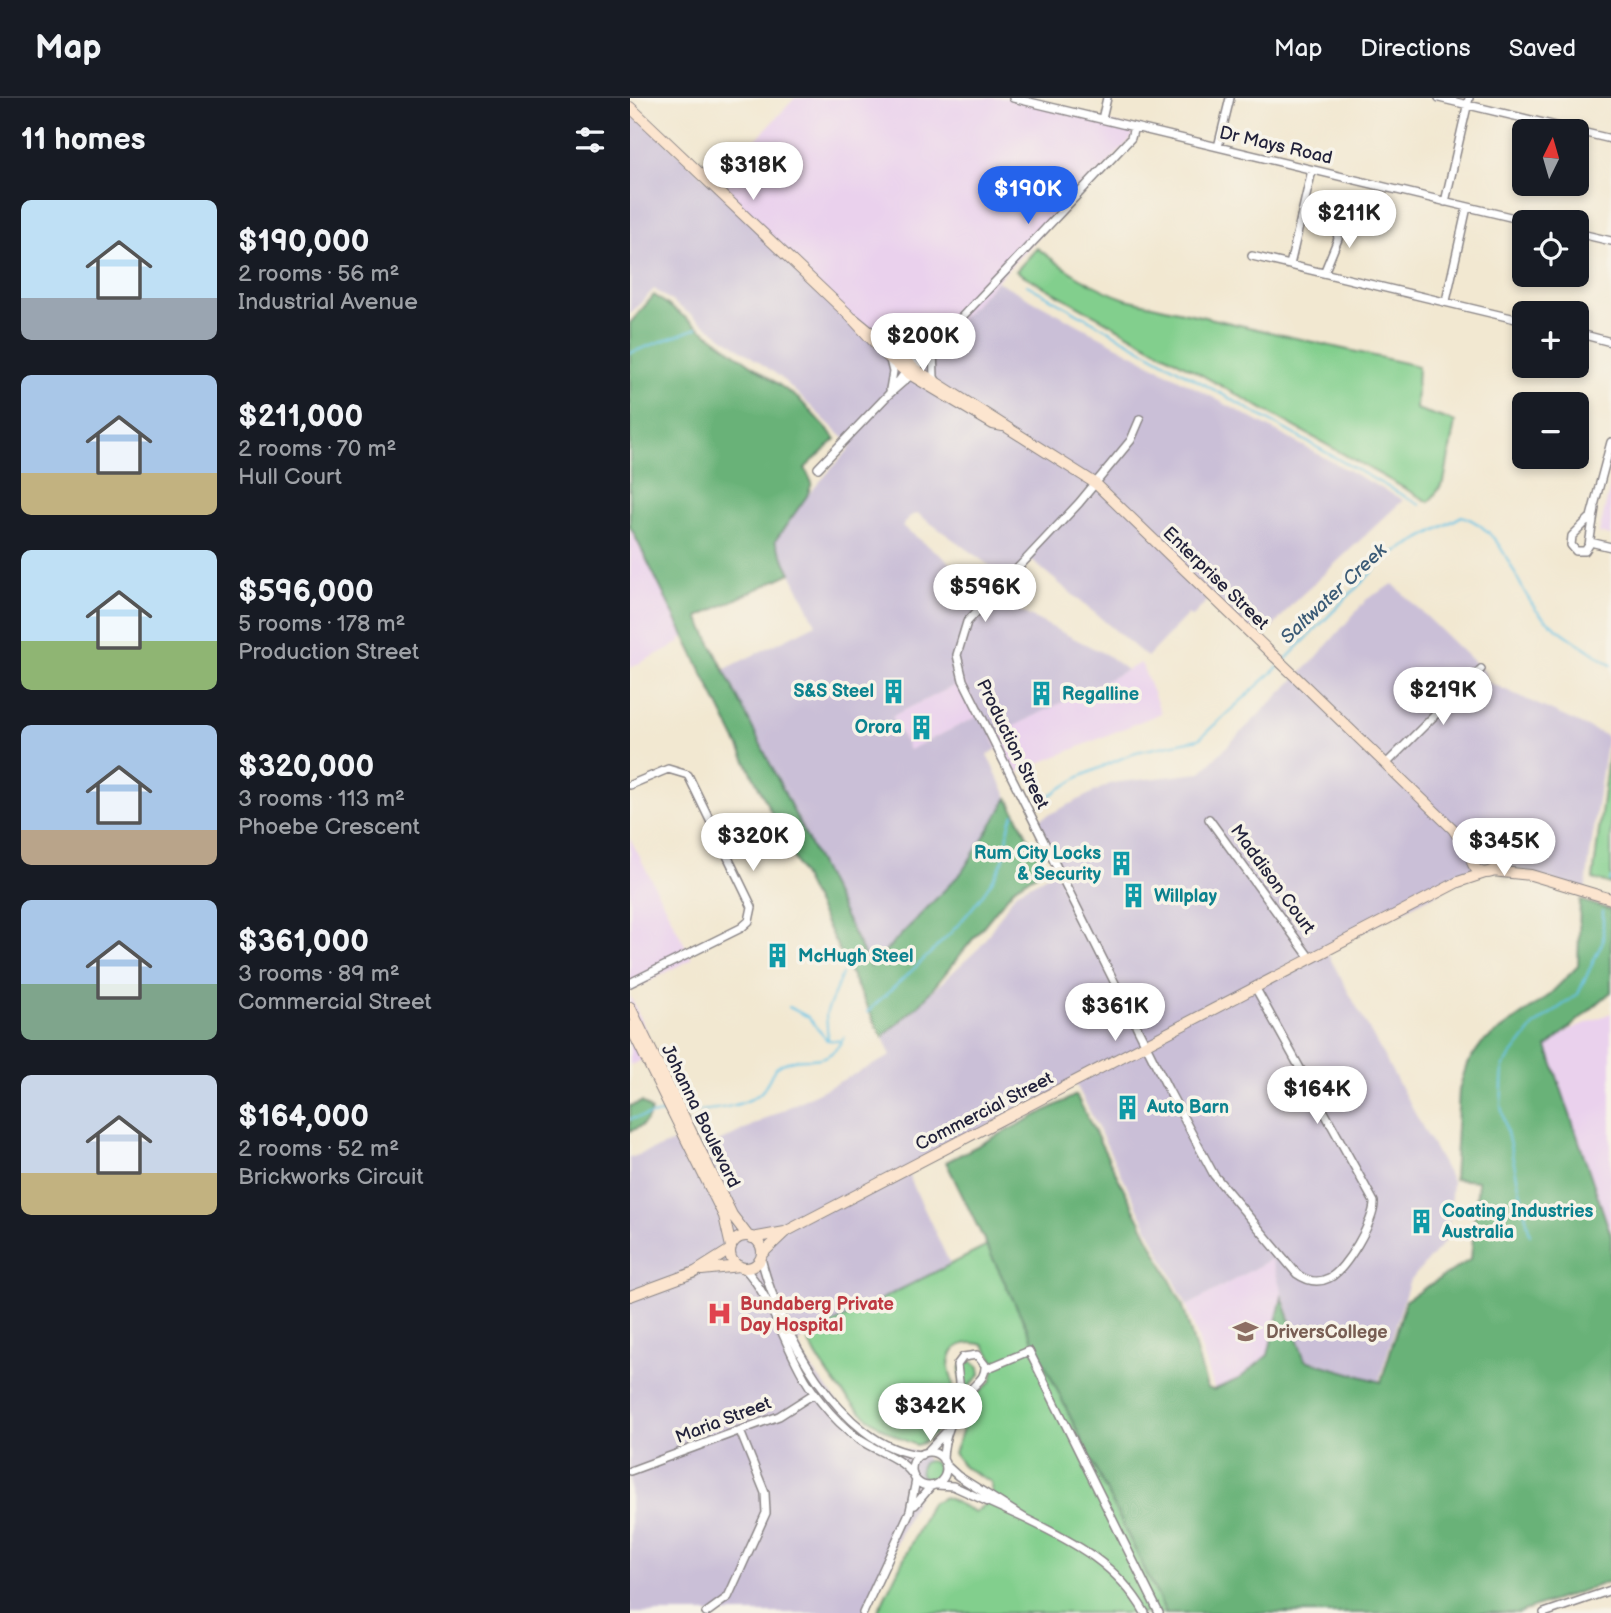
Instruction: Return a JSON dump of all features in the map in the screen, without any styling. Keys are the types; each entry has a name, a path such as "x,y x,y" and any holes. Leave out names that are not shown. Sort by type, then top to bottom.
{"street":[{"name":"Dr Mays Road","path":"1013,98 1512,218"},
{"path":"1102,119 1107,98"},
{"path":"1218,147 1230,98"},
{"path":"1439,98 1468,101 1611,139"},
{"path":"1445,202 1468,101"},
{"name":"Enterprise Street","path":"630,107 892,356 910,371 993,424 1003,426"},
{"path":"818,468 889,392 933,350 1131,138 1134,127"},
{"path":"1290,265 1312,170"},
{"path":"1446,301 1467,207"},
{"path":"1324,273 1338,242 1336,232"},
{"path":"1589,236 1611,242"},
{"path":"1252,256 1512,318"},
{"path":"1589,336 1611,342"},
{"path":"910,371 923,354 943,337"},
{"path":"933,350 931,356 938,383"},
{"path":"889,392 893,372 892,356 911,358 923,354"},
{"name":"Enterprise Street","path":"910,371 938,383 1095,483 1453,829 1473,860"},
{"name":"Production Street","path":"1140,419 1131,440 1095,483 968,622 959,643 958,662 997,750 1146,1044 1223,1187 1297,1274 1312,1281 1330,1278 1339,1270 1370,1224 1375,1208 1373,1196 1255,987"},
{"path":"1595,508 1588,521 1573,534 1571,542 1574,549 1587,549 1590,542 1611,442"},
{"path":"1590,542 1611,547"},
{"path":"1386,765 1481,669"},
{"path":"630,785 668,769 688,775 752,907 749,921 741,928 630,983"},
{"name":"Maddison Court","path":"1209,819 1310,958"},
{"name":"Enterprise Street","path":"1453,829 1483,845"},
{"path":"1531,875 1478,870 1473,860 1475,850 1483,845 1492,846 1509,864 1531,875 1611,899"},
{"path":"1490,872 1500,862 1499,852"},
{"name":"Commercial Street","path":"1458,882 1473,860"},
{"name":"Commercial Street","path":"761,1256 785,1232 1458,882 1490,872"},
{"name":"Johanna Boulevard","path":"630,1007 732,1215 750,1237"},
{"name":"Johanna Boulevard","path":"630,1026 724,1216 730,1249"},
{"name":"Commercial Street","path":"750,1237 785,1232"},
{"path":"630,1296 695,1272 730,1249 738,1238 750,1237 760,1244 769,1286 821,1388 848,1418 875,1438 904,1452 935,1453 958,1476 1026,1519 1096,1557 1125,1584 1145,1613"},
{"path":"730,1249 732,1259 759,1290 795,1365 814,1394 844,1427 902,1463 915,1478 934,1485 953,1486 1026,1519"},
{"path":"695,1272 753,1266 761,1256"},
{"path":"986,1369 1029,1351 1159,1613"},
{"path":"910,1511 945,1476 948,1429 957,1409 983,1377 986,1369 983,1360 976,1355 967,1354 959,1360 957,1409"},
{"name":"Maria Street","path":"630,1471 788,1412 821,1388"},
{"path":"863,1613 910,1511 915,1478 913,1465 948,1429"},
{"path":"706,1613 728,1597 766,1513 765,1493 740,1431"},
{"path":"1544,1613 1611,1590"}],"shaded area":[{"path":"795,98 1011,98 1134,128 1132,138 911,371 712,186"},
{"path":"630,108 910,371 997,281 1403,500 1292,604 1260,643 1211,596 1192,617 1188,614 1147,657 1029,558 1008,579 918,514 912,515 902,526 1002,602 1107,655 1127,670 992,737 997,749 987,755 1008,798 962,872 870,968 723,670 816,624 775,541 807,496 852,446 779,376 654,289 630,314","holes":["964,681 981,715 909,750 892,716"]},
{"path":"1611,482 1611,536 1599,533"},
{"path":"630,526 685,637 680,639 681,642 630,668"},
{"path":"1393,584 1485,673 1486,681 1607,736 1585,891 1487,859 1459,882 1326,951 1452,1181 1448,1238 1409,1282 1379,1381 1305,1359 1271,1259 1187,1306 1075,1082 906,1170 950,1264 797,1342 806,1361 849,1417 895,1447 924,1453 930,1469 863,1613 630,1613 630,1158 685,1138 693,1155 891,1056 883,1037 980,947 1016,892 1058,870 1034,822 1112,783 1200,773 1315,659 1367,599"},
{"path":"1141,663 1161,713 1011,775 992,737"},
{"path":"964,681 981,715 909,750 892,716"},
{"path":"630,838 692,959 630,991"},
{"path":"630,996 656,1054 630,1065"},
{"path":"1611,1013 1611,1235 1547,1047 1569,1030"},
{"name":"DriversCollege","path":"1271,1259 1305,1359 1218,1400 1187,1306"}],"green space":[{"path":"1037,248 1080,277 1126,299 1418,366 1416,409 1455,422 1444,482 1429,502 1016,271"},
{"path":"654,295 800,400 836,439 805,468 812,483 807,496 775,541 791,573 698,617 870,967 962,872 1008,798 1044,869 1015,887 922,1002 882,1037 630,526 630,323"},
{"path":"1611,733 1611,884 1593,879"},
{"path":"1580,900 1611,910 1611,992 1547,1047 1611,1235 1611,1581 1518,1613 1166,1613 946,1162 1076,1095 1182,1303 1207,1388 1213,1390 1239,1379 1268,1355 1282,1297 1305,1360 1381,1382 1406,1300 1471,1259 1478,1181 1454,1179 1459,1089 1467,1064 1482,1043 1547,997 1578,966"},
{"path":"642,1102 651,1110 650,1114 644,1124 630,1131 630,1106"},
{"path":"987,1246 1166,1613 877,1613 931,1503 945,1497 975,1512 992,1499 991,1482 964,1467 954,1453 975,1396 991,1382 996,1364 984,1345 972,1343 956,1348 950,1359 953,1388 947,1414 931,1437 916,1445 880,1427 851,1402 827,1372 806,1337"},
{"path":"972,1361 979,1367 980,1375 962,1394 960,1369 964,1363"},
{"path":"925,1461 933,1461 938,1470 936,1477 925,1479 920,1474 920,1466"}],"waterway":[{"path":"1027,285 1420,505"},
{"path":"630,353 697,328"},
{"name":"Saltwater Creek","path":"1284,661 1388,556 1462,516 1477,523 1498,544 1537,611 1611,665"},
{"name":"Saltwater Creek","path":"1044,799 1079,777 1136,752 1199,739 1278,667"},
{"name":"Saltwater Creek","path":"867,1012 922,962 975,905 1004,859 1009,825 1014,814"},
{"path":"1530,1235 1501,1106 1503,1066 1535,1025 1578,994 1603,941 1603,911"},
{"path":"842,974 826,1014 828,1040 842,1041"},
{"path":"789,1007 808,1017 827,1040"},
{"name":"Saltwater Creek","path":"690,1112 729,1107 749,1100 763,1090 778,1066 830,1054 844,1037"},
{"name":"Saltwater Creek","path":"630,1119 667,1112"}],"place":[{"name":"S&S Steel","path":"894,691"},
{"name":"Regalline","path":"1042,694"},
{"name":"Orora","path":"922,727"},
{"name":"Rum City Locks & Security","path":"1121,863"},
{"name":"Willplay","path":"1134,896"},
{"name":"McHugh Steel","path":"778,956"},
{"name":"Auto Barn","path":"1127,1107"},
{"name":"Coating Industries Australia","path":"1422,1221"},
{"name":"Bundaberg Private Day Hospital","path":"720,1314"},
{"name":"DriversCollege","path":"1246,1332"}]}
